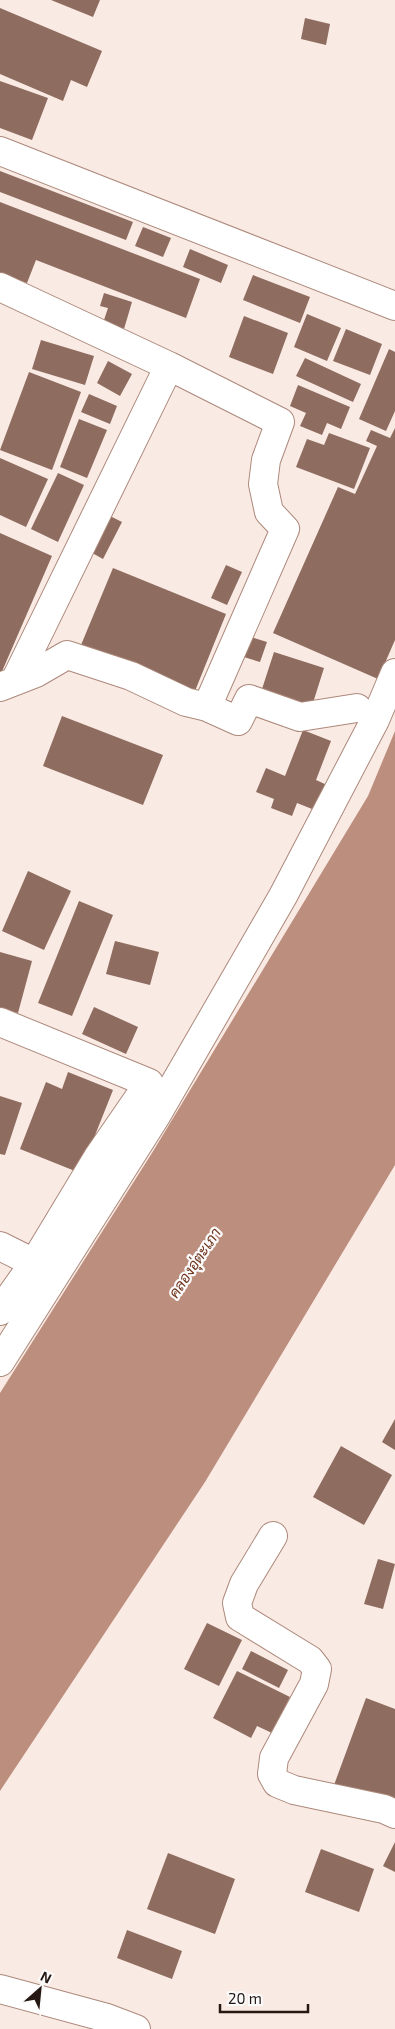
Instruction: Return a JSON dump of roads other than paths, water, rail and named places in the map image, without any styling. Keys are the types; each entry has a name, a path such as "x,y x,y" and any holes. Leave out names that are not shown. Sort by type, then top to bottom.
{"street":[{"path":"0,150 395,306"},
{"path":"0,287 169,366 280,422 266,460 263,484 269,512 285,529 207,707"},
{"path":"7,684 169,366"},
{"path":"7,684 36,674 68,656 131,676 176,698 207,707 238,721 249,699 300,717 357,708"},
{"path":"0,1362 156,1116 273,913 374,720 395,673"},
{"path":"0,1022 149,1083 98,1157 34,1263 0,1310"},
{"path":"0,1246 34,1263"},
{"path":"273,1536 244,1584 238,1603 240,1617 310,1660 317,1669 314,1684 274,1758 272,1774 277,1783 294,1790 384,1809 395,1814"},
{"path":"0,1989 105,2024 136,2029"}],"water":[{"name":"คลองอุ่ตะเภา","path":"395,731 395,1165 205,1482 0,1791 0,1393 152,1153 368,796"}]}
